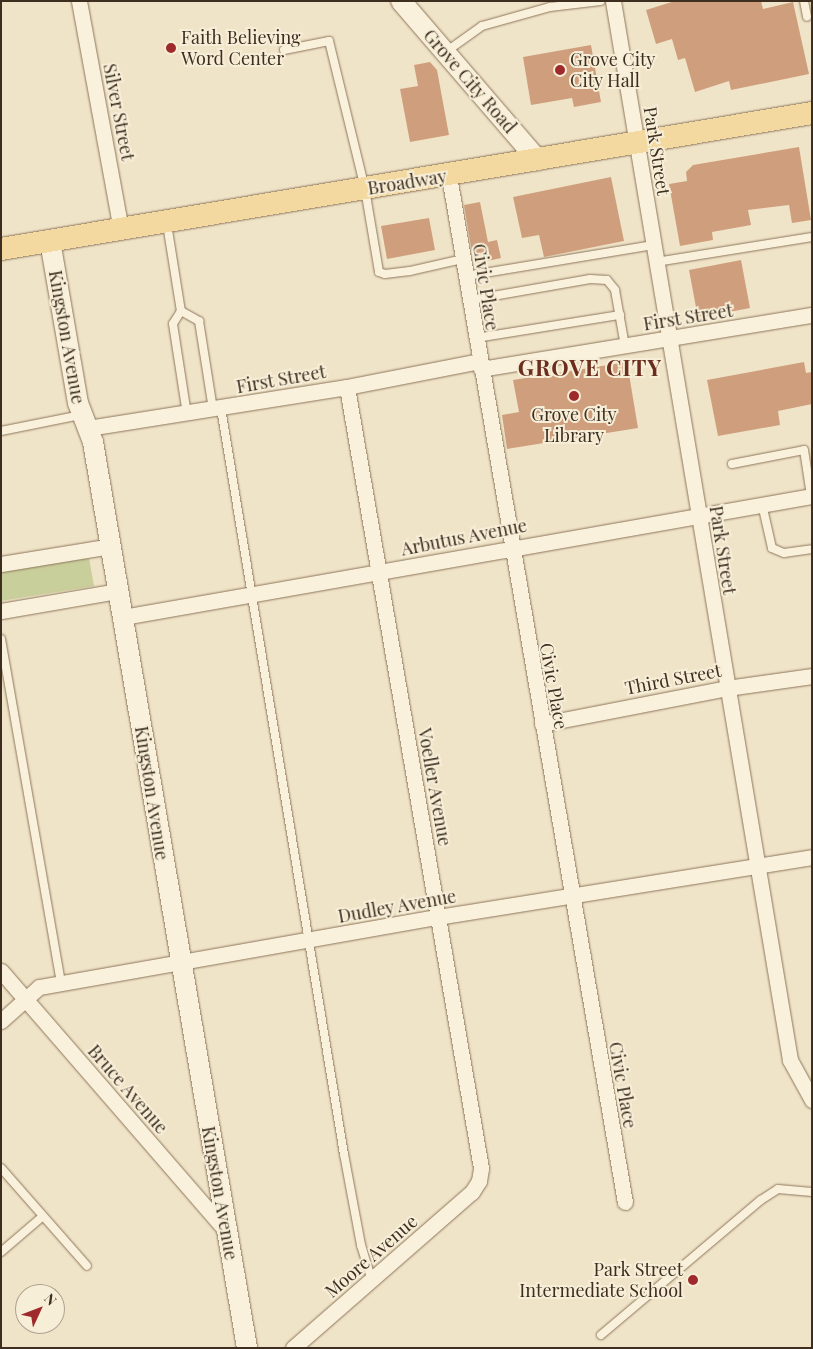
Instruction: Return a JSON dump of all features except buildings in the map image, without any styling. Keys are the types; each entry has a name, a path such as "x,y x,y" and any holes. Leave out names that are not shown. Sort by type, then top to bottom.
{"main road":[{"name":"Broadway","path":"1,249 449,176 636,142 812,113"}],"street":[{"name":"Silver Street","path":"79,1 122,229"},
{"name":"Grove City Road","path":"401,1 538,160"},
{"name":"Park Street","path":"613,1 697,515 790,1060 812,1100"},
{"name":"Civic Place","path":"449,176 571,897 625,1202"},
{"name":"Kingston Avenue","path":"50,241 84,422 93,442 247,1348"},
{"name":"First Street","path":"84,422 187,414 480,365 625,346 812,315"},
{"name":"Voeller Avenue","path":"347,387 481,1168 479,1181 472,1192"},
{"name":"Arbutus Avenue","path":"123,617 378,573 512,547 811,496"},
{"path":"1,564 111,546"},
{"path":"1,611 118,590"},
{"name":"Third Street","path":"542,724 727,688 812,676"},
{"name":"Dudley Avenue","path":"1,1021 39,987 181,964 438,917 812,857"},
{"name":"Bruce Avenue","path":"1,971 226,1231"},
{"name":"Moore Avenue","path":"293,1348 472,1192"}],"lane":[{"path":"445,52 482,26 550,7 601,1"},
{"path":"804,1 807,17"},
{"path":"284,50 329,41 365,189 379,272 385,274 463,259"},
{"path":"166,222 181,311 173,324 187,414"},
{"path":"656,262 812,237"},
{"path":"466,276 653,245"},
{"path":"470,300 590,279 607,280 615,290 625,346"},
{"path":"181,311 199,321 217,409 251,595 360,1244 372,1280"},
{"path":"476,338 620,315"},
{"path":"1,431 84,422"},
{"path":"732,464 808,449 811,496"},
{"path":"762,504 772,548 784,553 812,549"},
{"path":"1,639 61,984"},
{"path":"1,1168 87,1266"},
{"path":"601,1335 761,1200 778,1189 812,1192"},
{"path":"1,1252 43,1216"}],"green space":[{"path":"89,558 94,586 1,601 1,572"}],"place":[{"name":"Faith Believing Word Center","path":"171,48"},
{"name":"Grove City City Hall","path":"560,70"},
{"name":"Grove City Library","path":"574,396"},
{"name":"Park Street Intermediate School","path":"693,1280"}],"district":[{"name":"GROVE CITY","path":"590,368"}]}
